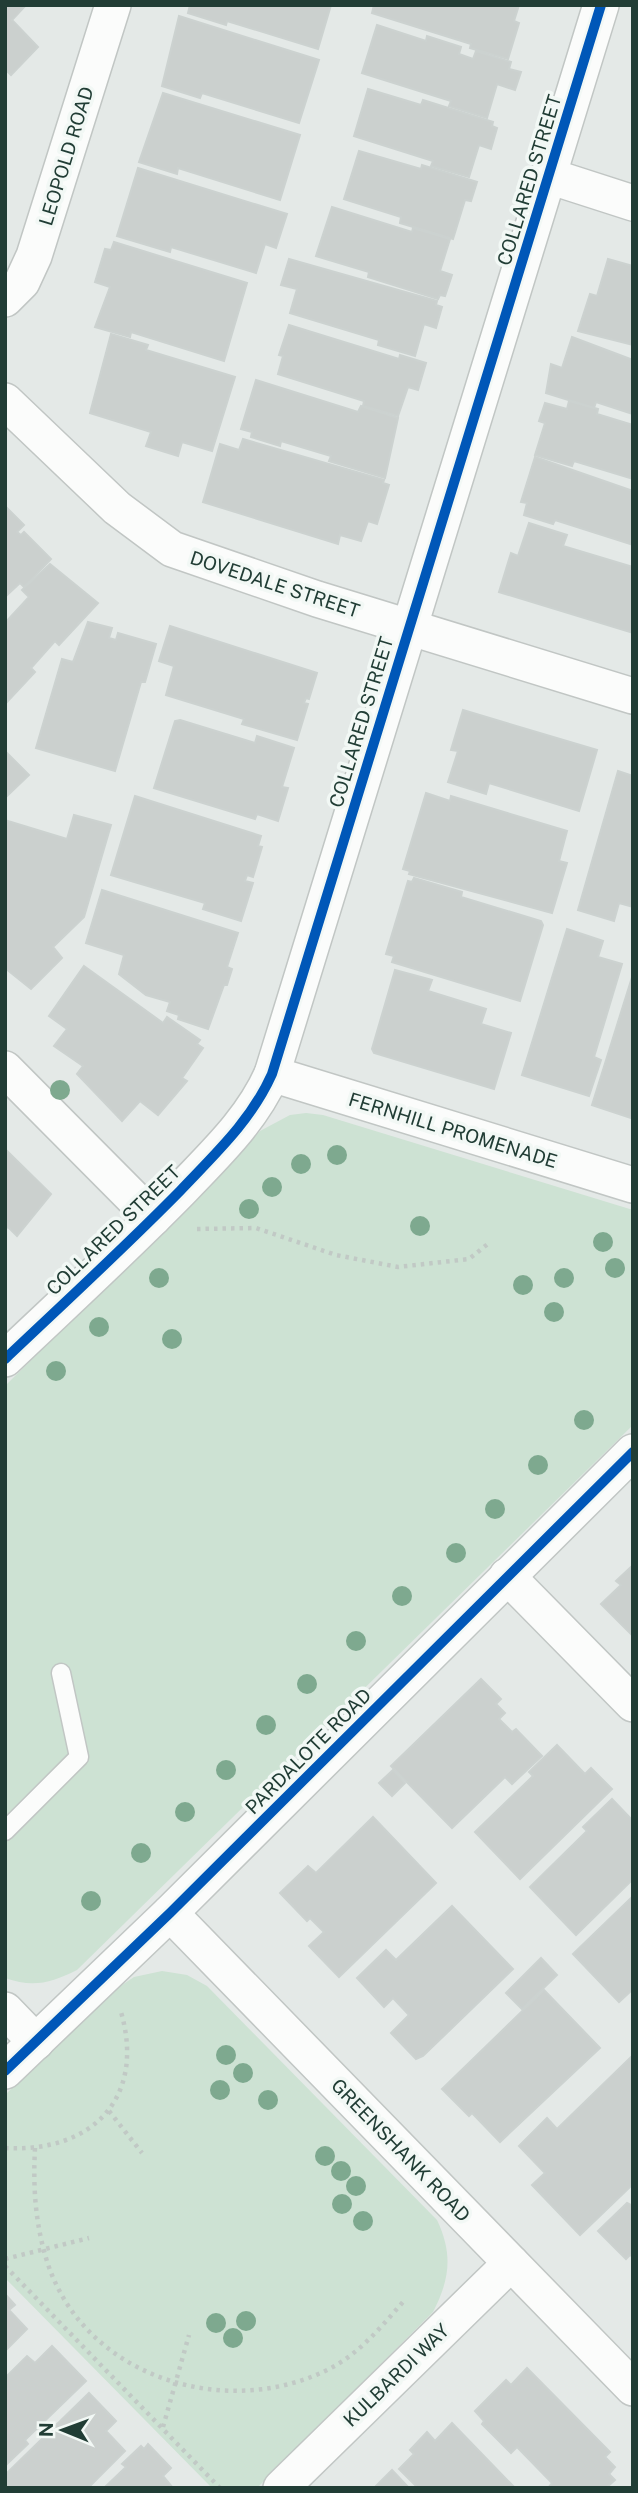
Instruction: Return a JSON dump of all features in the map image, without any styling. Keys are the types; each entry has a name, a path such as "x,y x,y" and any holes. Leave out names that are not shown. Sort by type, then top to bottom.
{"street":[{"name":"LEOPOLD ROAD","path":"5,299 22,282 34,256 113,5"},
{"name":"COLLARED STREET","path":"5,1359 153,1218 244,1122 260,1101 272,1074 601,5"},
{"path":"549,176 633,203"},
{"name":"DOVEDALE STREET","path":"5,401 117,508 172,550 197,561 633,696"},
{"path":"5,1069 153,1218"},
{"name":"FERNHILL PROMENADE","path":"272,1074 633,1185"},
{"name":"PARDALOTE ROAD","path":"5,2071 170,1913 633,1452"},
{"path":"507,1577 633,1704"},
{"name":"GREENSHANK ROAD","path":"170,1913 633,2388"},
{"path":"5,2010 36,2042"},
{"name":"KULBARDI WAY","path":"281,2488 511,2263"}],"lane":[{"path":"5,1831 79,1756 61,1673"}],"path":[{"path":"192,1230 256,1228 293,1238 336,1255 398,1267 469,1259 489,1243"},
{"path":"5,2148 35,2148 64,2142 109,2111 127,2074 128,2041 121,2012"},
{"path":"109,2111 142,2153"},
{"path":"35,2148 35,2208 44,2249 59,2288 103,2344 143,2371 176,2384 215,2392 266,2389 298,2381 329,2369 351,2356 403,2302"},
{"path":"5,2259 89,2238"},
{"path":"5,2266 220,2488"},
{"path":"162,2428 189,2334"}],"green space":[{"path":"290,1115 323,1115 633,1210 633,1425 77,1970 42,1983 24,1983 5,1978 5,1386 260,1131"},
{"path":"162,1971 187,1975 207,1986 437,2220 446,2244 446,2277 433,2312 257,2488 212,2488 5,2278 5,2095 113,1991 134,1977"}],"building":[{"path":"5,5 26,5 12,20 38,47 11,75 5,69"},
{"path":"190,5 331,5 318,49 227,21 226,25 188,13"},
{"path":"374,5 519,5 514,21 519,23 508,59 470,48 471,44 372,13"},
{"path":"179,16 319,60 299,123 202,93 200,98 162,86"},
{"path":"377,25 426,41 427,36 461,47 459,54 473,59 476,51 511,62 509,69 521,72 515,90 497,84 487,118 449,106 451,101 362,73"},
{"path":"368,89 421,105 423,100 493,122 492,126 497,128 491,149 479,145 469,177 431,166 433,161 354,136"},
{"path":"163,93 300,135 280,200 178,168 177,174 139,162"},
{"path":"359,151 421,169 422,165 477,182 471,201 465,200 453,239 400,223 401,217 344,199"},
{"path":"138,168 287,214 276,248 265,244 256,273 171,247 170,252 117,236"},
{"path":"332,207 412,232 413,228 450,239 440,271 452,275 445,296 440,295 438,299 368,277 369,272 316,256"},
{"path":"114,242 247,283 224,361 131,332 130,337 95,327 110,287 95,282 105,249 111,250"},
{"path":"289,259 437,301 436,305 442,307 436,328 424,324 415,356 378,345 379,340 290,313 297,289 281,285"},
{"path":"608,259 633,266 633,345 578,331 590,294 597,296"},
{"path":"289,325 399,359 400,355 426,363 418,390 408,387 398,416 363,406 364,401 278,374 283,356 279,355"},
{"path":"111,334 148,345 146,350 235,377 212,451 182,442 178,456 146,446 151,432 90,413"},
{"path":"572,337 633,360 633,414 596,402 594,408 546,393 551,364 562,368"},
{"path":"256,380 358,412 361,406 398,418 385,478 329,461 331,456 281,441 280,446 251,437 252,432 241,429"},
{"path":"569,401 598,409 597,414 633,425 633,479 574,461 572,466 535,455 545,423 539,421 545,403 567,409"},
{"path":"243,439 384,480 383,483 389,485 377,524 368,521 361,541 340,535 338,544 203,502 220,444 239,450"},
{"path":"535,457 633,491 633,545 555,520 553,524 524,515 527,503 521,502"},
{"path":"5,506 24,525 17,532 21,535 24,532 51,559 24,587 20,583 5,597"},
{"path":"529,523 567,535 563,546 633,567 633,633 499,592 511,553 518,556"},
{"path":"50,564 98,603 59,645 55,641 31,668 35,672 7,702 5,623 29,597 22,590"},
{"path":"88,622 112,628 109,638 116,640 118,633 156,644 145,682 141,682 115,771 36,748 62,659 73,662"},
{"path":"170,626 317,673 309,699 306,698 304,703 308,704 297,740 242,724 244,719 166,695 174,666 159,661"},
{"path":"463,710 597,750 579,811 489,783 486,794 448,782 458,751 451,750"},
{"path":"180,720 255,743 257,736 294,748 282,787 288,788 278,821 257,814 255,819 154,788 175,721"},
{"path":"5,751 29,775 5,798"},
{"path":"618,771 633,776 633,907 619,903 614,921 578,910"},
{"path":"426,793 450,801 451,796 567,831 559,861 567,863 552,913 409,874 410,871 403,869"},
{"path":"135,796 261,836 258,846 262,847 253,877 247,875 245,881 253,883 241,921 203,909 205,903 111,875"},
{"path":"74,815 111,825 84,917 53,947 62,958 31,989 5,968 5,820 67,839"},
{"path":"414,878 462,892 461,897 541,921 543,925 520,1001 392,962 394,956 386,954 408,881 412,882"},
{"path":"102,890 238,933 227,967 232,969 227,985 224,985 208,1029 178,1019 179,1015 167,1011 170,1002 146,995 119,974 124,955 86,943"},
{"path":"567,929 603,941 598,957 622,964 594,1057 601,1060 589,1096 522,1075"},
{"path":"84,966 163,1023 167,1017 200,1040 197,1044 203,1048 182,1078 187,1081 158,1115 140,1101 122,1121 77,1074 83,1066 54,1046 67,1029 49,1016"},
{"path":"395,970 432,980 428,991 486,1009 481,1024 511,1033 494,1089 374,1053 372,1049"},
{"path":"633,974 633,1114 631,1118 592,1105"},
{"path":"5,1149 51,1194 17,1236 8,1227 5,1229"},
{"path":"633,1565 633,1636 601,1604 621,1585 616,1581"},
{"path":"481,1679 501,1699 496,1704 505,1713 499,1719 512,1732 516,1729 542,1756 512,1784 505,1777 452,1828 391,1766"},
{"path":"557,1745 585,1774 591,1768 612,1789 520,1879 475,1832 533,1776 529,1772"},
{"path":"393,1770 405,1783 392,1796 379,1783"},
{"path":"612,1799 633,1821 633,1879 576,1935 530,1887 587,1831 583,1827"},
{"path":"373,1817 436,1883 339,1977 309,1946 324,1932 310,1918 307,1921 280,1893 308,1866 316,1873"},
{"path":"633,1896 633,1989 619,2002 573,1954"},
{"path":"452,1906 513,1969 423,2056 416,2059 391,2033 409,2015 393,1998 384,2007 357,1978 386,1950 396,1960"},
{"path":"541,1958 557,1975 522,2009 506,1993"},
{"path":"544,1990 600,2048 500,2142 472,2113 469,2116 442,2089"},
{"path":"633,2055 633,2184 580,2235 532,2185 545,2173 519,2146 547,2118 557,2129"},
{"path":"627,2203 633,2206 633,2257 630,2255 626,2259 598,2231"},
{"path":"5,2294 15,2305 9,2310 27,2329 5,2351"},
{"path":"52,2346 86,2381 25,2440 28,2444 5,2466 5,2378 27,2356 35,2363"},
{"path":"527,2368 610,2452 605,2457 615,2467 609,2474 615,2480 606,2488 548,2488 552,2483 517,2447 511,2453 482,2424 484,2421 475,2411 506,2380 511,2385"},
{"path":"89,2393 116,2421 106,2431 125,2451 88,2488 5,2488 5,2475"},
{"path":"452,2423 515,2488 418,2488 399,2469 414,2454 410,2450 427,2432 435,2441"},
{"path":"148,2444 171,2468 163,2476 173,2488 104,2488 126,2467 122,2464 141,2446 144,2449"},
{"path":"392,2470 409,2488 374,2488"}],"cycle path":[{"path":"5,1359 137,1234 219,1150 254,1107 272,1074 601,5"},
{"path":"5,2071 170,1913 633,1452"}]}
